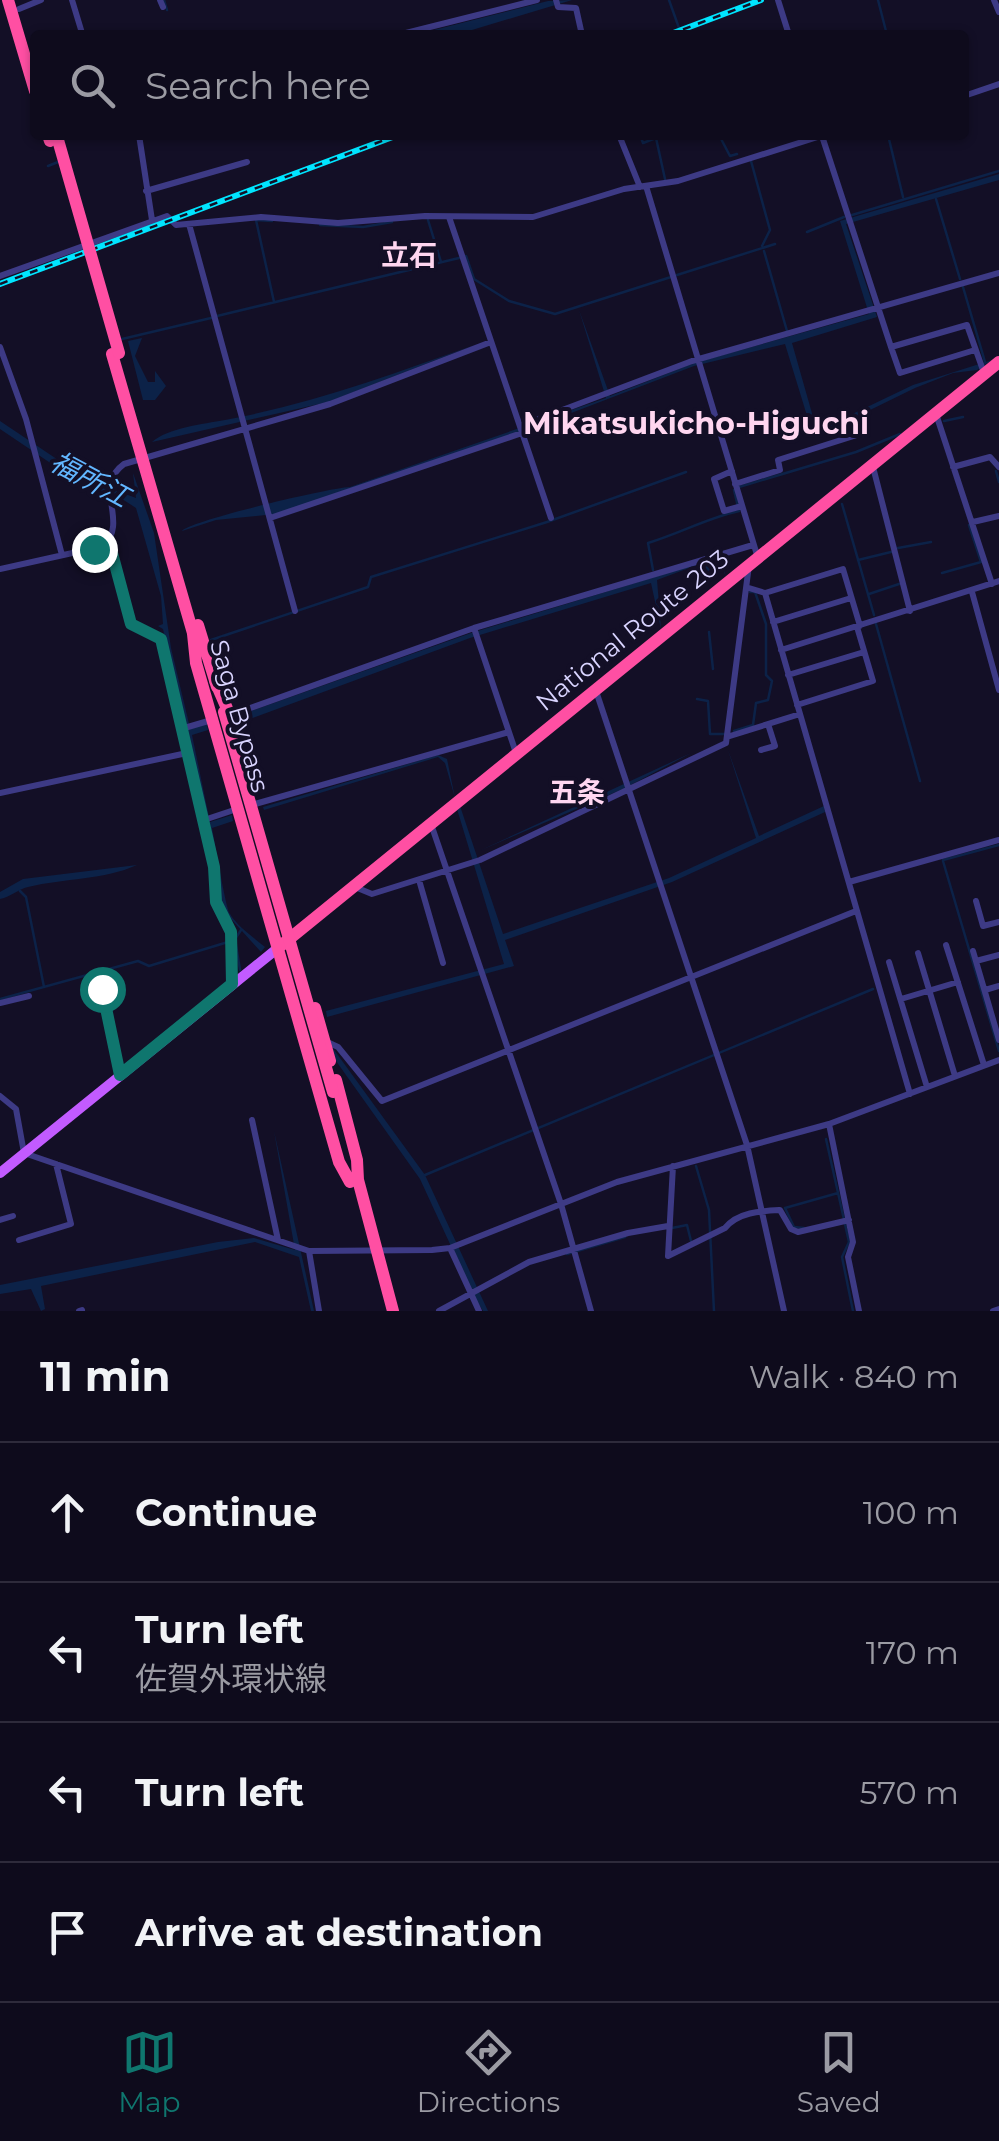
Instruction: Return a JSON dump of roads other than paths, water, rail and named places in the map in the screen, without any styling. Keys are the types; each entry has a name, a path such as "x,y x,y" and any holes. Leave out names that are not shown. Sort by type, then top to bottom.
{"highway":[{"path":"15,3 30,48"},
{"path":"15,3 30,69"},
{"name":"Saga Bypass","path":"54,140 193,634 329,1092 386,1311"},
{"name":"National Route 203","path":"278,948 753,555 871,465 982,369 999,362"},
{"name":"Saga Bypass","path":"145,458 215,681 220,715"},
{"path":"220,715 256,804 325,1041 357,1160 354,1181"},
{"path":"220,715 236,809 339,1162 354,1181"},
{"name":"Saga Bypass","path":"373,1250 394,1311"}],"main road":[{"path":"0,1173 278,948"}],"street":[{"path":"15,3 41,0"},
{"path":"72,0 81,30"},
{"path":"418,30 538,0"},
{"path":"576,8 583,0"},
{"path":"778,0 787,30"},
{"path":"994,0 999,12"},
{"path":"557,4 576,8"},
{"path":"576,8 581,30"},
{"path":"969,94 999,84"},
{"path":"140,140 152,220"},
{"path":"620,140 643,186 702,368 753,555 730,736"},
{"path":"0,276 167,216 176,225 260,217 338,224 545,214 643,186 678,181 807,140"},
{"path":"825,140 900,373 975,350"},
{"path":"146,191 247,162"},
{"path":"449,217 551,518"},
{"path":"189,224 296,611"},
{"path":"268,513 521,429 699,359 999,273"},
{"path":"891,347 967,325 982,369"},
{"path":"0,568 104,546 115,526 109,495 114,472 244,423 330,404 492,342"},
{"path":"0,348 32,438 33,456 62,555"},
{"path":"0,380 11,377"},
{"path":"781,650 996,582 936,412"},
{"path":"735,484 780,470 778,460 860,434"},
{"path":"953,467 990,457 999,468"},
{"path":"871,465 910,611"},
{"path":"732,472 714,479 724,511 739,507"},
{"path":"973,522 999,516"},
{"path":"104,546 112,553 131,624 161,639 214,867 216,902 231,932 232,984"},
{"path":"181,729 474,628 753,555"},
{"path":"749,588 764,593 843,569 873,681 797,705"},
{"path":"972,592 999,690"},
{"path":"764,593 910,1094"},
{"path":"773,622 851,598"},
{"path":"474,628 516,754"},
{"path":"788,675 864,652"},
{"path":"595,689 747,1145 784,1311"},
{"path":"354,887 372,894 477,861 628,785 719,748 730,736 800,714"},
{"path":"761,750 775,746 768,724"},
{"path":"256,804 509,732"},
{"path":"0,793 187,753"},
{"path":"201,822 236,809"},
{"path":"431,823 561,1204 591,1311"},
{"path":"849,882 999,840"},
{"path":"419,880 444,963"},
{"path":"976,901 983,926 999,922"},
{"path":"325,1041 338,1047 382,1101 856,911"},
{"path":"946,945 984,1065"},
{"path":"974,950 999,1040"},
{"path":"918,954 956,1076"},
{"path":"976,960 999,954"},
{"path":"889,962 927,1088"},
{"path":"900,999 958,982"},
{"path":"985,990 999,986"},
{"path":"102,989 120,1075"},
{"path":"0,1003 29,996"},
{"path":"0,1096 16,1110 24,1152 294,1246 306,1250 450,1248 673,1166 830,1124 999,1060"},
{"path":"252,1120 278,1240"},
{"path":"830,1124 845,1221 853,1242 848,1257 860,1311"},
{"path":"20,1240 71,1224 56,1163"},
{"path":"673,1166 668,1256 732,1220 763,1211 780,1210 791,1229 798,1232 845,1221"},
{"path":"0,1220 14,1216"},
{"path":"439,1311 478,1286 529,1262 668,1228"},
{"path":"450,1248 479,1311"},
{"path":"306,1250 319,1311"}],"water":[{"path":"572,0 472,30 434,30 548,1"},
{"path":"999,174 999,180 846,224 877,317 792,343 817,431 913,385 992,360 977,370 953,373 915,388 819,435 812,432 785,344 694,366 519,433 275,514 216,520 182,531 208,520 260,506 350,487 606,398 579,310 610,396 694,363 869,314 840,221"},
{"path":"142,338 135,356 148,382 155,382 155,371 166,386 155,400 143,400 128,341"},
{"path":"477,344 328,402 152,442 186,427 321,397"},
{"path":"0,421 88,480 136,498 133,473 154,533 171,648 190,728 207,724 208,730 192,735 210,822 232,815 233,821 212,828 228,909 237,923 265,947 261,952 223,910 163,629 158,626 163,624 161,596 136,508 116,495 86,487 0,429"},
{"path":"720,557 726,577 719,559 702,564 712,567 706,574 697,565 657,580 661,629 651,583 470,638 239,723 237,716 471,633"},
{"path":"728,750 759,836 824,806 825,812 672,882 505,940 514,966 327,1017 326,1011 504,964 457,809 460,806 503,934 669,878 756,838"},
{"path":"691,753 625,788 479,851"},
{"path":"438,755 447,759 455,798 445,763 438,757 264,810 263,807"},
{"path":"137,865 111,874 28,887 0,899 0,892 23,879"},
{"path":"332,1047 425,1175 488,1311 483,1311 474,1296 420,1179 336,1061"},
{"path":"274,1131 314,1311 299,1257 255,1242 41,1286 45,1309 41,1311 31,1289 0,1294 0,1285 218,1242 254,1238 295,1250"}],"waterway":[{"path":"164,0 167,10"},
{"path":"669,0 679,28"},
{"path":"878,0 886,30"},
{"path":"642,140 651,140"},
{"path":"656,140 665,179"},
{"path":"722,140 730,156 737,154"},
{"path":"889,140 903,197"},
{"path":"751,161 770,230 762,246"},
{"path":"48,166 58,162"},
{"path":"852,215 999,171"},
{"path":"936,199 960,279"},
{"path":"807,232 844,217"},
{"path":"272,221 256,220 274,302"},
{"path":"428,220 441,262"},
{"path":"320,225 363,227 392,222"},
{"path":"677,275 775,244"},
{"path":"764,251 787,331"},
{"path":"466,256 474,279 509,301 555,314 671,277"},
{"path":"217,316 459,258"},
{"path":"963,287 985,362"},
{"path":"122,339 211,318"},
{"path":"944,421 963,417"},
{"path":"739,487 856,452 900,434"},
{"path":"996,471 999,482"},
{"path":"211,640 368,587 371,577 547,522 686,472"},
{"path":"653,570 648,543 739,511 734,490"},
{"path":"842,504 874,615"},
{"path":"942,573 981,562 969,525"},
{"path":"898,548 931,542"},
{"path":"858,560 891,552"},
{"path":"869,594 899,584"},
{"path":"734,731 753,725 756,703 768,700 772,681 766,675 766,624 755,592 750,592"},
{"path":"876,624 920,781"},
{"path":"709,632 713,669"},
{"path":"697,699 708,701 710,734 725,734"},
{"path":"943,860 999,845"},
{"path":"943,861 999,1051"},
{"path":"20,891 26,897 44,987"},
{"path":"240,970 235,939 241,930"},
{"path":"0,999 138,961 149,966 228,942"},
{"path":"425,1175 873,989"},
{"path":"826,1139 849,1242 842,1257 853,1311"},
{"path":"696,1166 709,1210 714,1311"},
{"path":"804,1228 794,1227 785,1208 838,1193"},
{"path":"672,1228 687,1225 691,1241"},
{"path":"567,1254 625,1237"}],"railway":[{"path":"681,30 761,0"},
{"path":"0,284 385,140"}],"district":[{"name":"立石","path":"409,255"},
{"name":"Mikatsukicho-Higuchi","path":"696,423"},
{"name":"五条","path":"577,792"}],"water label":[{"name":"福所江","path":"90,479"}]}
